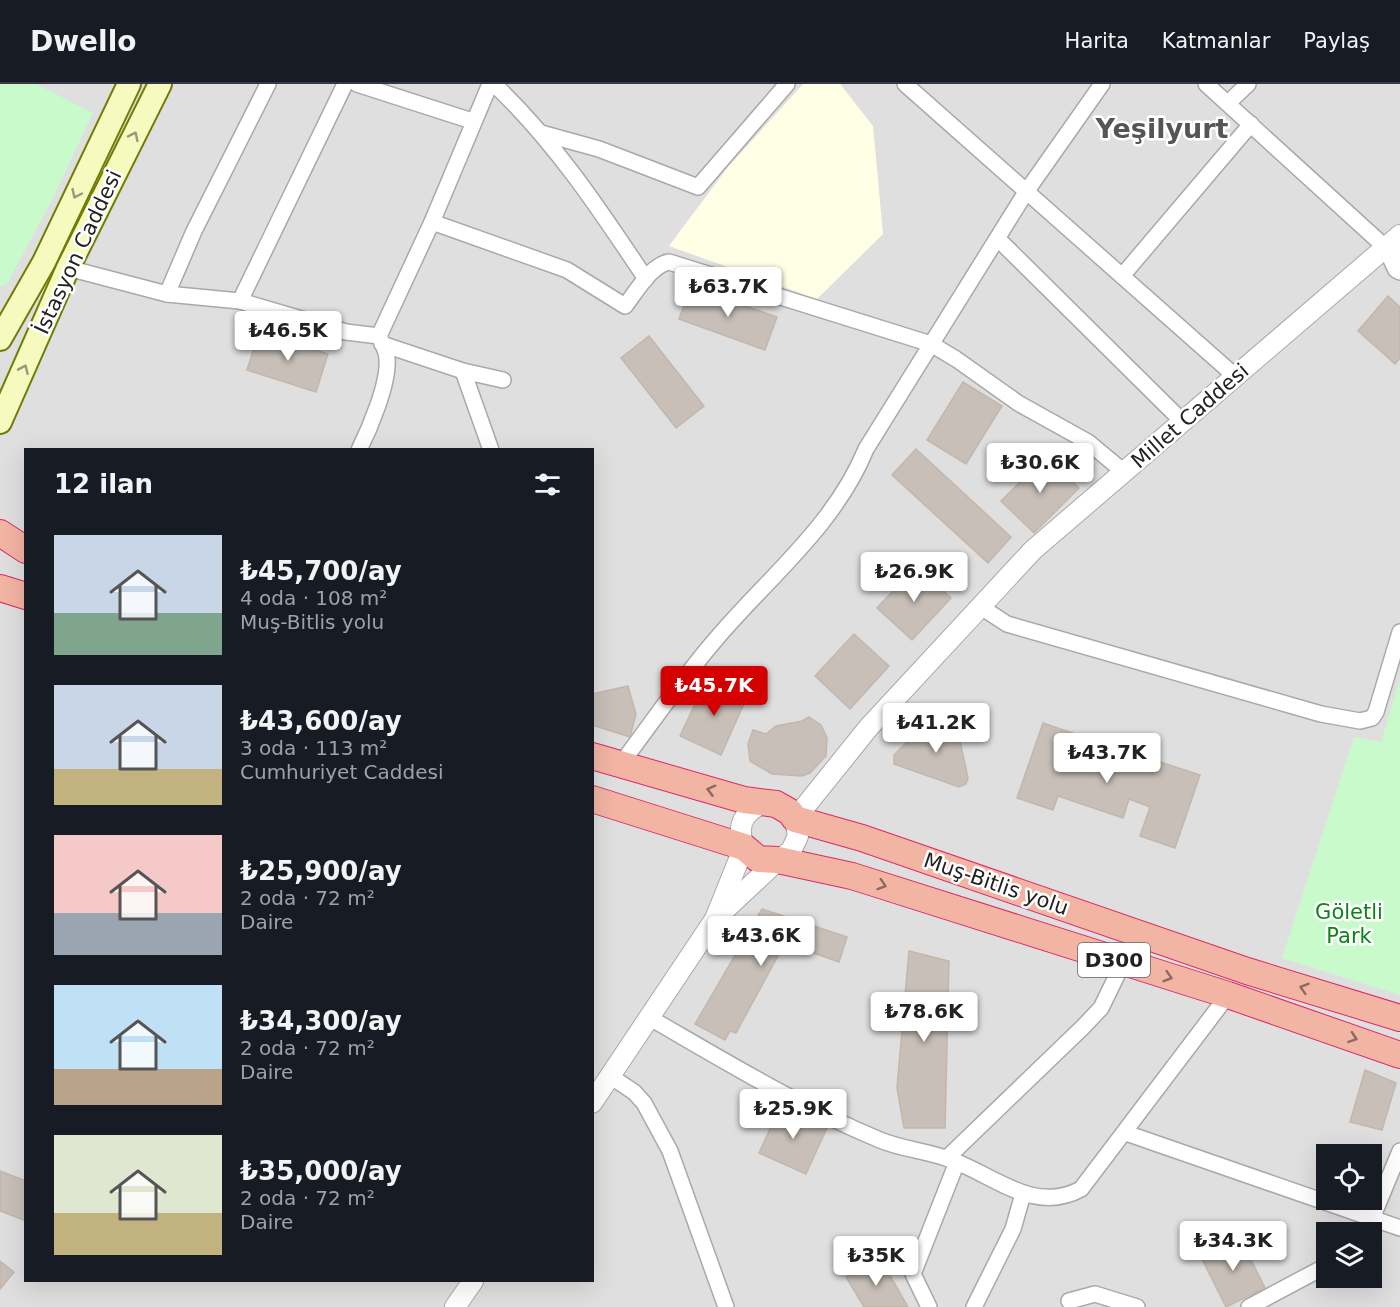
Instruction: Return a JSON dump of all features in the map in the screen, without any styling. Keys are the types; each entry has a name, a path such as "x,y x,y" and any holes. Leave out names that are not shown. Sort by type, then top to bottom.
{"highway":[{"path":"0,533 24,549"},
{"path":"0,588 24,595"},
{"name":"Muş-Bitlis yolu","path":"594,757 762,804 782,806 795,819 862,838 1247,971 1400,1018"},
{"name":"Muş-Bitlis yolu","path":"594,800 744,847 758,860 778,860 852,876 1228,995 1400,1054"}],"main road":[{"name":"İstasyon Caddesi","path":"0,339 44,262 129,84"},
{"name":"İstasyon Caddesi","path":"0,422 68,268 160,84"}],"street":[{"path":"167,294 194,231 268,84"},
{"path":"240,301 345,84"},
{"path":"357,84 472,121"},
{"path":"360,448 368,432 386,374 388,357 381,340 432,222 472,121 490,84"},
{"path":"494,84 541,133 596,204 646,279"},
{"path":"541,133 599,149 698,187 787,84"},
{"path":"905,84 1235,376"},
{"path":"620,765 716,639 820,527 850,484 866,449 1026,192 1102,84"},
{"path":"1206,84 1395,245 1396,270 1400,272"},
{"path":"1228,103 1248,84"},
{"path":"1122,276 1251,124"},
{"path":"432,222 567,270 625,306 646,279 660,266 669,262 931,344 956,358 1018,403 1088,442 1124,472"},
{"path":"998,239 1183,422"},
{"name":"Millet Caddesi","path":"795,819 869,727 1033,550 1235,376 1395,245"},
{"path":"68,268 167,294 240,301 381,340 463,372 503,380"},
{"path":"463,372 490,448"},
{"path":"368,432 370,448"},
{"path":"981,607 1007,624 1321,714 1360,721 1372,718 1376,712 1400,632"},
{"path":"594,1100 715,919 744,847 740,838 741,824 753,808 762,804"},
{"path":"715,919 796,844 798,828 795,819"},
{"path":"929,1307 913,1274 952,1160 1101,1008 1123,963"},
{"path":"650,1018 751,1077 838,1121 899,1148 952,1160 1023,1194 1038,1198 1070,1196 1081,1189 1126,1133 1228,995"},
{"path":"610,1077 634,1092 644,1103 670,1151 726,1307"},
{"path":"1126,1133 1360,1222"},
{"path":"1372,1222 1400,1151"},
{"path":"974,1307 1013,1229 1023,1194"},
{"path":"1382,1227 1400,1228"},
{"path":"1249,1307 1316,1271"},
{"path":"455,1307 472,1282"},
{"path":"1069,1301 1095,1294 1137,1307"}],"shaded area":[{"path":"0,84 1400,84 1400,1307 0,1307"},
{"path":"803,84 840,84 873,126 883,234 817,299 669,246 728,167"}],"green space":[{"path":"0,84 36,84 93,113 53,198 7,284 0,287"},
{"name":"Göletli Park","path":"1400,679 1400,995 1282,958 1354,737 1381,742"}],"building":[{"path":"691,287 777,317 765,350 679,319"},
{"path":"1388,296 1400,307 1400,358 1395,364 1358,331"},
{"path":"259,332 328,354 316,392 247,370"},
{"path":"649,336 704,406 676,428 621,358"},
{"path":"963,382 1002,406 966,464 927,440"},
{"path":"916,449 1011,537 988,563 892,475"},
{"path":"1047,455 1079,488 1034,533 1001,501"},
{"path":"916,566 951,598 912,640 877,608"},
{"path":"854,634 889,666 850,709 815,676"},
{"path":"707,679 747,697 721,755 680,736"},
{"path":"628,686 636,714 630,737 594,726 594,694"},
{"path":"809,717 821,725 827,738 826,756 810,773 802,776 772,774 750,761 748,744 753,730 766,734 776,726 802,721"},
{"path":"951,718 957,727 968,778 966,784 959,787 894,764 894,755 925,724 932,729 943,719"},
{"path":"1043,723 1078,735 1075,744 1156,772 1160,762 1200,775 1175,848 1140,836 1150,807 1129,799 1123,818 1058,796 1053,810 1017,798"},
{"path":"762,909 847,937 839,962 785,943 736,1033 730,1031 725,1040 695,1024"},
{"path":"909,951 949,961 945,1128 904,1128 897,1088"},
{"path":"1365,1070 1396,1083 1382,1130 1350,1122"},
{"path":"780,1107 827,1128 806,1174 759,1153"},
{"path":"0,1171 24,1180 24,1220 0,1211"},
{"path":"1240,1238 1265,1288 1226,1307 1201,1257"},
{"path":"880,1258 908,1307 864,1307 846,1277"},
{"path":"0,1261 14,1272 0,1289"}],"district":[{"name":"Yeşilyurt","path":"1162,128"}]}
